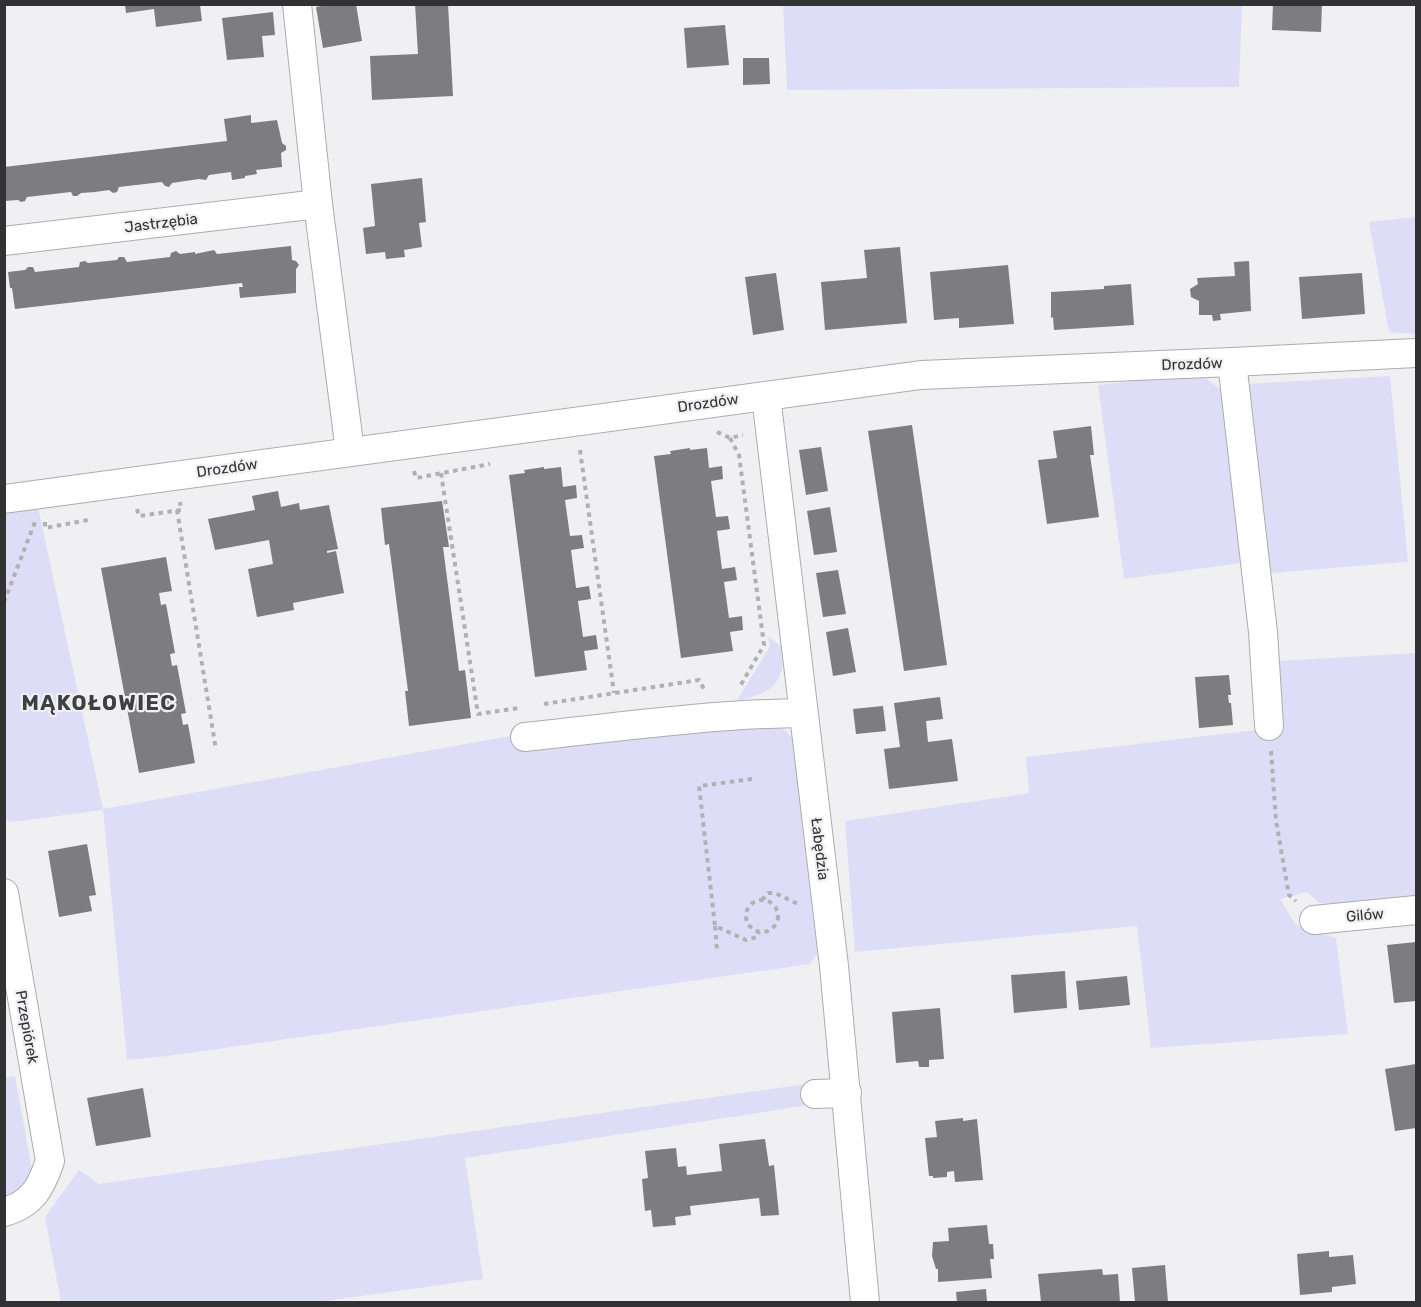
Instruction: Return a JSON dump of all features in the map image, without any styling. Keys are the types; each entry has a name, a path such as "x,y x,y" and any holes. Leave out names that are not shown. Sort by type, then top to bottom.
{"street":[{"path":"297,4 318,204 350,451"},
{"name":"Jastrzębia","path":"4,241 318,204"},
{"name":"Drozdów","path":"4,499 921,375 1416,352"},
{"path":"1232,362 1263,632 1269,726"},
{"name":"Łabędzia","path":"766,396 829,918 865,1302"},
{"path":"525,737 718,716 803,713"},
{"name":"Przepiórek","path":"4,893 50,1161 42,1185 21,1208 4,1212"},
{"name":"Gilów","path":"1314,920 1416,910"},
{"path":"815,1094 847,1093"}],"path":[{"path":"730,438 739,455 764,645 734,696"},
{"path":"580,450 614,693"},
{"path":"441,473 478,714 524,707"},
{"path":"177,510 216,750"},
{"path":"4,603 36,520"},
{"path":"535,705 699,680 709,699"},
{"path":"1269,726 1276,821 1289,895 1314,920"},
{"path":"717,950 699,786 752,779"},
{"path":"762,900 768,893 775,893 829,918"},
{"path":"762,900 775,907 778,917 774,927 765,932 759,932 750,926 746,916 752,903 762,900"},
{"path":"715,926 746,940 757,937 759,932"}],"shaded area":[{"path":"783,5 1242,5 1239,87 787,90"},
{"path":"1416,217 1416,334 1389,332 1369,222"},
{"path":"1200,374 1223,391 1240,563 1124,579 1098,385"},
{"path":"1390,376 1408,562 1269,573 1245,384"},
{"path":"38,507 103,809 510,736 779,724 796,742 820,949 810,964 127,1060 103,810 12,822 5,820 4,512"},
{"path":"768,636 782,647 783,660 778,679 774,685 759,695 737,701 770,646"},
{"path":"1416,653 1416,896 1360,905 1319,903 1307,892 1280,899 1295,924 1336,938 1348,1034 1151,1048 1137,926 855,952 845,821 1029,793 1026,757 1256,730 1278,661"},
{"path":"15,1076 32,1170 20,1190 5,1201 5,1078"},
{"path":"828,1081 822,1103 465,1158 483,1279 319,1302 61,1302 45,1217 79,1170 99,1184"}],"building":[{"path":"356,4 362,41 323,48 316,7"},
{"path":"415,4 448,4 453,96 372,100 370,56 418,54"},
{"path":"1273,4 1322,4 1321,32 1272,30"},
{"path":"125,5 200,5 202,21 156,27 154,9 126,13"},
{"path":"273,12 275,35 262,36 264,57 227,60 222,18"},
{"path":"725,25 729,65 687,68 684,28"},
{"path":"743,58 769,58 770,84 743,85"},
{"path":"251,115 251,123 277,120 282,143 286,146 286,150 281,153 282,167 256,170 257,174 232,180 231,172 209,175 206,180 172,183 169,187 162,182 119,187 117,192 113,193 109,190 73,196 71,192 27,197 21,202 18,200 4,201 4,167 227,141 224,119"},
{"path":"422,178 426,222 419,223 422,247 404,250 405,257 386,259 385,252 366,254 363,228 375,226 371,184"},
{"path":"291,246 292,260 299,265 296,269 296,293 240,298 239,287 243,287 242,283 15,309 8,272 25,270 28,267 33,267 35,272 79,267 80,262 117,260 119,257 124,257 127,262 170,257 171,253 176,251 180,254 195,252 195,254 214,250 217,254"},
{"path":"900,247 907,323 825,330 821,282 867,278 864,250"},
{"path":"1249,261 1251,311 1220,314 1221,320 1213,321 1212,315 1199,315 1199,301 1191,297 1190,289 1198,284 1197,278 1235,276 1234,262"},
{"path":"1008,265 1014,324 959,328 959,318 934,320 930,272"},
{"path":"776,273 784,330 753,335 745,277"},
{"path":"1362,273 1365,314 1302,319 1299,277"},
{"path":"1131,284 1134,325 1054,330 1053,317 1051,318 1051,292 1104,289 1104,286"},
{"path":"912,425 947,665 904,671 868,431"},
{"path":"1091,426 1094,455 1090,455 1099,517 1047,524 1038,460 1057,458 1053,431"},
{"path":"821,447 828,491 806,495 799,450"},
{"path":"690,448 690,450 707,448 709,468 722,466 723,479 711,481 716,517 728,516 730,529 717,531 722,569 735,567 737,580 724,582 729,618 742,616 743,630 730,632 733,651 681,658 654,456"},
{"path":"544,467 544,469 561,467 563,487 576,485 577,498 565,500 570,536 582,535 584,548 571,550 576,588 589,586 591,599 578,601 583,637 596,635 598,649 584,651 587,670 535,677 509,475"},
{"path":"278,491 281,507 299,503 300,510 329,505 338,549 327,551 327,553 336,551 344,593 293,603 294,610 257,617 248,569 273,564 269,540 215,550 208,519 255,510 252,496"},
{"path":"442,501 449,547 443,547 459,671 465,670 471,718 409,726 405,691 408,691 389,544 385,545 381,508"},
{"path":"830,507 837,552 814,555 807,511"},
{"path":"166,557 172,591 159,593 161,605 166,604 175,653 170,654 172,666 177,665 186,713 181,714 183,725 188,724 195,763 139,773 101,568"},
{"path":"838,570 846,614 823,617 816,573"},
{"path":"848,628 856,672 833,676 826,632"},
{"path":"1229,675 1231,695 1228,695 1233,725 1199,728 1195,677"},
{"path":"940,697 943,719 926,721 928,742 952,739 958,781 889,789 884,749 900,747 894,703"},
{"path":"883,706 886,731 856,734 853,709"},
{"path":"87,844 96,895 89,896 92,911 59,917 48,851"},
{"path":"1416,942 1416,1001 1394,1003 1387,945"},
{"path":"1065,971 1067,1008 1014,1013 1011,975"},
{"path":"1127,976 1130,1005 1079,1010 1076,981"},
{"path":"940,1008 944,1059 929,1060 929,1067 919,1067 918,1061 896,1063 892,1012"},
{"path":"1416,1064 1416,1128 1395,1131 1385,1069"},
{"path":"143,1088 151,1137 96,1146 87,1098"},
{"path":"963,1118 963,1121 977,1119 983,1180 955,1182 954,1171 947,1172 947,1177 929,1176 925,1138 937,1137 935,1121"},
{"path":"765,1139 769,1166 774,1165 779,1215 761,1216 759,1198 690,1206 691,1215 675,1217 676,1225 653,1227 651,1210 645,1211 642,1179 648,1178 645,1151 676,1148 678,1167 686,1166 687,1175 722,1171 719,1144"},
{"path":"987,1225 989,1244 993,1244 994,1259 990,1259 992,1278 938,1282 938,1269 936,1269 932,1256 933,1242 949,1241 948,1228"},
{"path":"1329,1251 1329,1257 1353,1255 1356,1284 1332,1287 1332,1292 1300,1295 1297,1254"},
{"path":"1165,1265 1168,1302 1135,1302 1132,1268"},
{"path":"1102,1269 1103,1275 1118,1274 1120,1302 1041,1302 1038,1274"},
{"path":"986,1289 987,1302 957,1302 956,1292"}],"district":[{"name":"MĄKOŁOWIEC","path":"99,703"}]}
